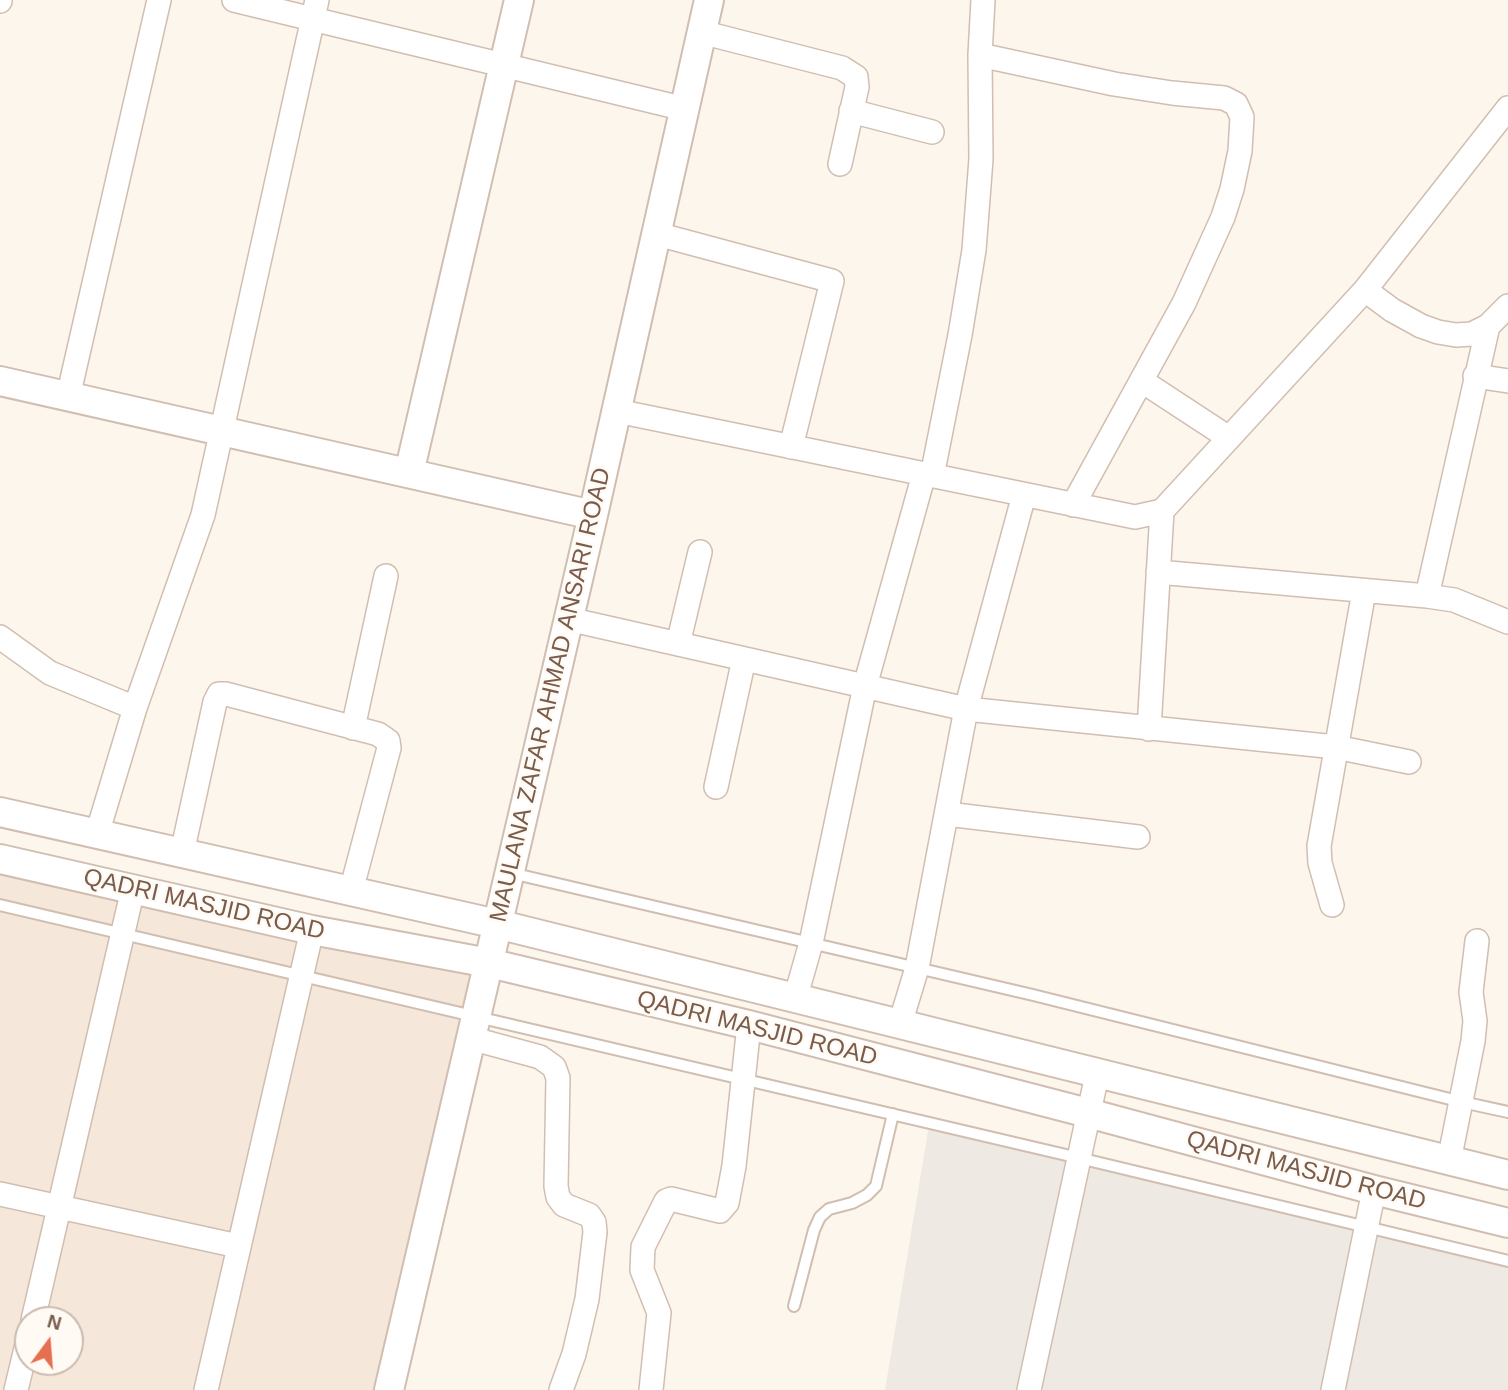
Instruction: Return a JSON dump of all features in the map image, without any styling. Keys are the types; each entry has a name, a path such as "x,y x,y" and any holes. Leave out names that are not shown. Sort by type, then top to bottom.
{"street":[{"path":"68,397 159,0"},
{"path":"234,0 315,9 504,65 685,109"},
{"path":"410,473 519,0"},
{"name":"MAULANA ZAFAR AHMAD ANSARI ROAD","path":"389,1390 617,411 709,0"},
{"path":"795,999 811,943 865,686 928,475 960,335 974,250 981,159 980,55 983,0"},
{"path":"97,834 135,708 203,515 315,9"},
{"path":"701,32 850,71 856,77 857,87 840,164"},
{"path":"980,55 1114,84 1172,93 1224,97 1236,104 1242,117 1240,150 1223,217 1184,303 1073,505"},
{"path":"851,111 932,132"},
{"path":"617,411 1135,517 1162,511 1365,290 1504,122"},
{"path":"657,234 832,281 791,447"},
{"path":"1365,290 1392,310 1438,332 1457,335 1472,334 1488,326 1508,306"},
{"path":"1427,596 1488,326"},
{"path":"1475,376 1508,381"},
{"path":"0,381 593,515"},
{"path":"1142,381 1229,439"},
{"path":"900,1024 917,968 966,709 1024,495"},
{"path":"1149,729 1162,511"},
{"path":"678,644 700,552"},
{"path":"1158,572 1427,596 1454,600 1508,622"},
{"path":"353,728 386,576"},
{"path":"1332,905 1320,863 1319,846 1364,591"},
{"path":"568,619 966,709 1336,747 1409,762"},
{"path":"0,637 50,673 135,708"},
{"path":"716,787 744,659"},
{"path":"182,853 215,702 219,694 226,694 353,728 384,737 388,741 389,748 351,891"},
{"name":"QADRI MASJID ROAD","path":"0,812 497,924 1449,1161 1502,1168"},
{"path":"947,814 1139,837"},
{"name":"QADRI MASJID ROAD","path":"0,859 312,930 489,963 749,1025 1508,1223"},
{"path":"36,1306 134,889"},
{"path":"206,1390 312,930"},
{"path":"1449,1161 1473,1041 1475,1021 1471,992 1477,941"},
{"path":"651,1390 659,1313 642,1270 643,1247 666,1201 671,1199 720,1211 727,1203 734,1166 749,1025"},
{"path":"473,1027 540,1057 554,1067 558,1078 558,1196 564,1205 589,1215 594,1222 587,1300 574,1353 561,1390"},
{"path":"1028,1390 1097,1075"},
{"path":"1480,1215 1502,1168"},
{"path":"1333,1390 1374,1190"},
{"path":"0,1194 238,1246"}],"lane":[{"path":"509,872 1508,1112"},
{"path":"0,905 301,975 473,1027 742,1079 1508,1261"},
{"path":"794,1306 814,1230 820,1217 829,1209 867,1195 876,1186 893,1114"}],"shaded area":[{"path":"0,866 483,973 389,1390 0,1390"},
{"path":"930,1119 1508,1267 1508,1390 885,1390"}]}
